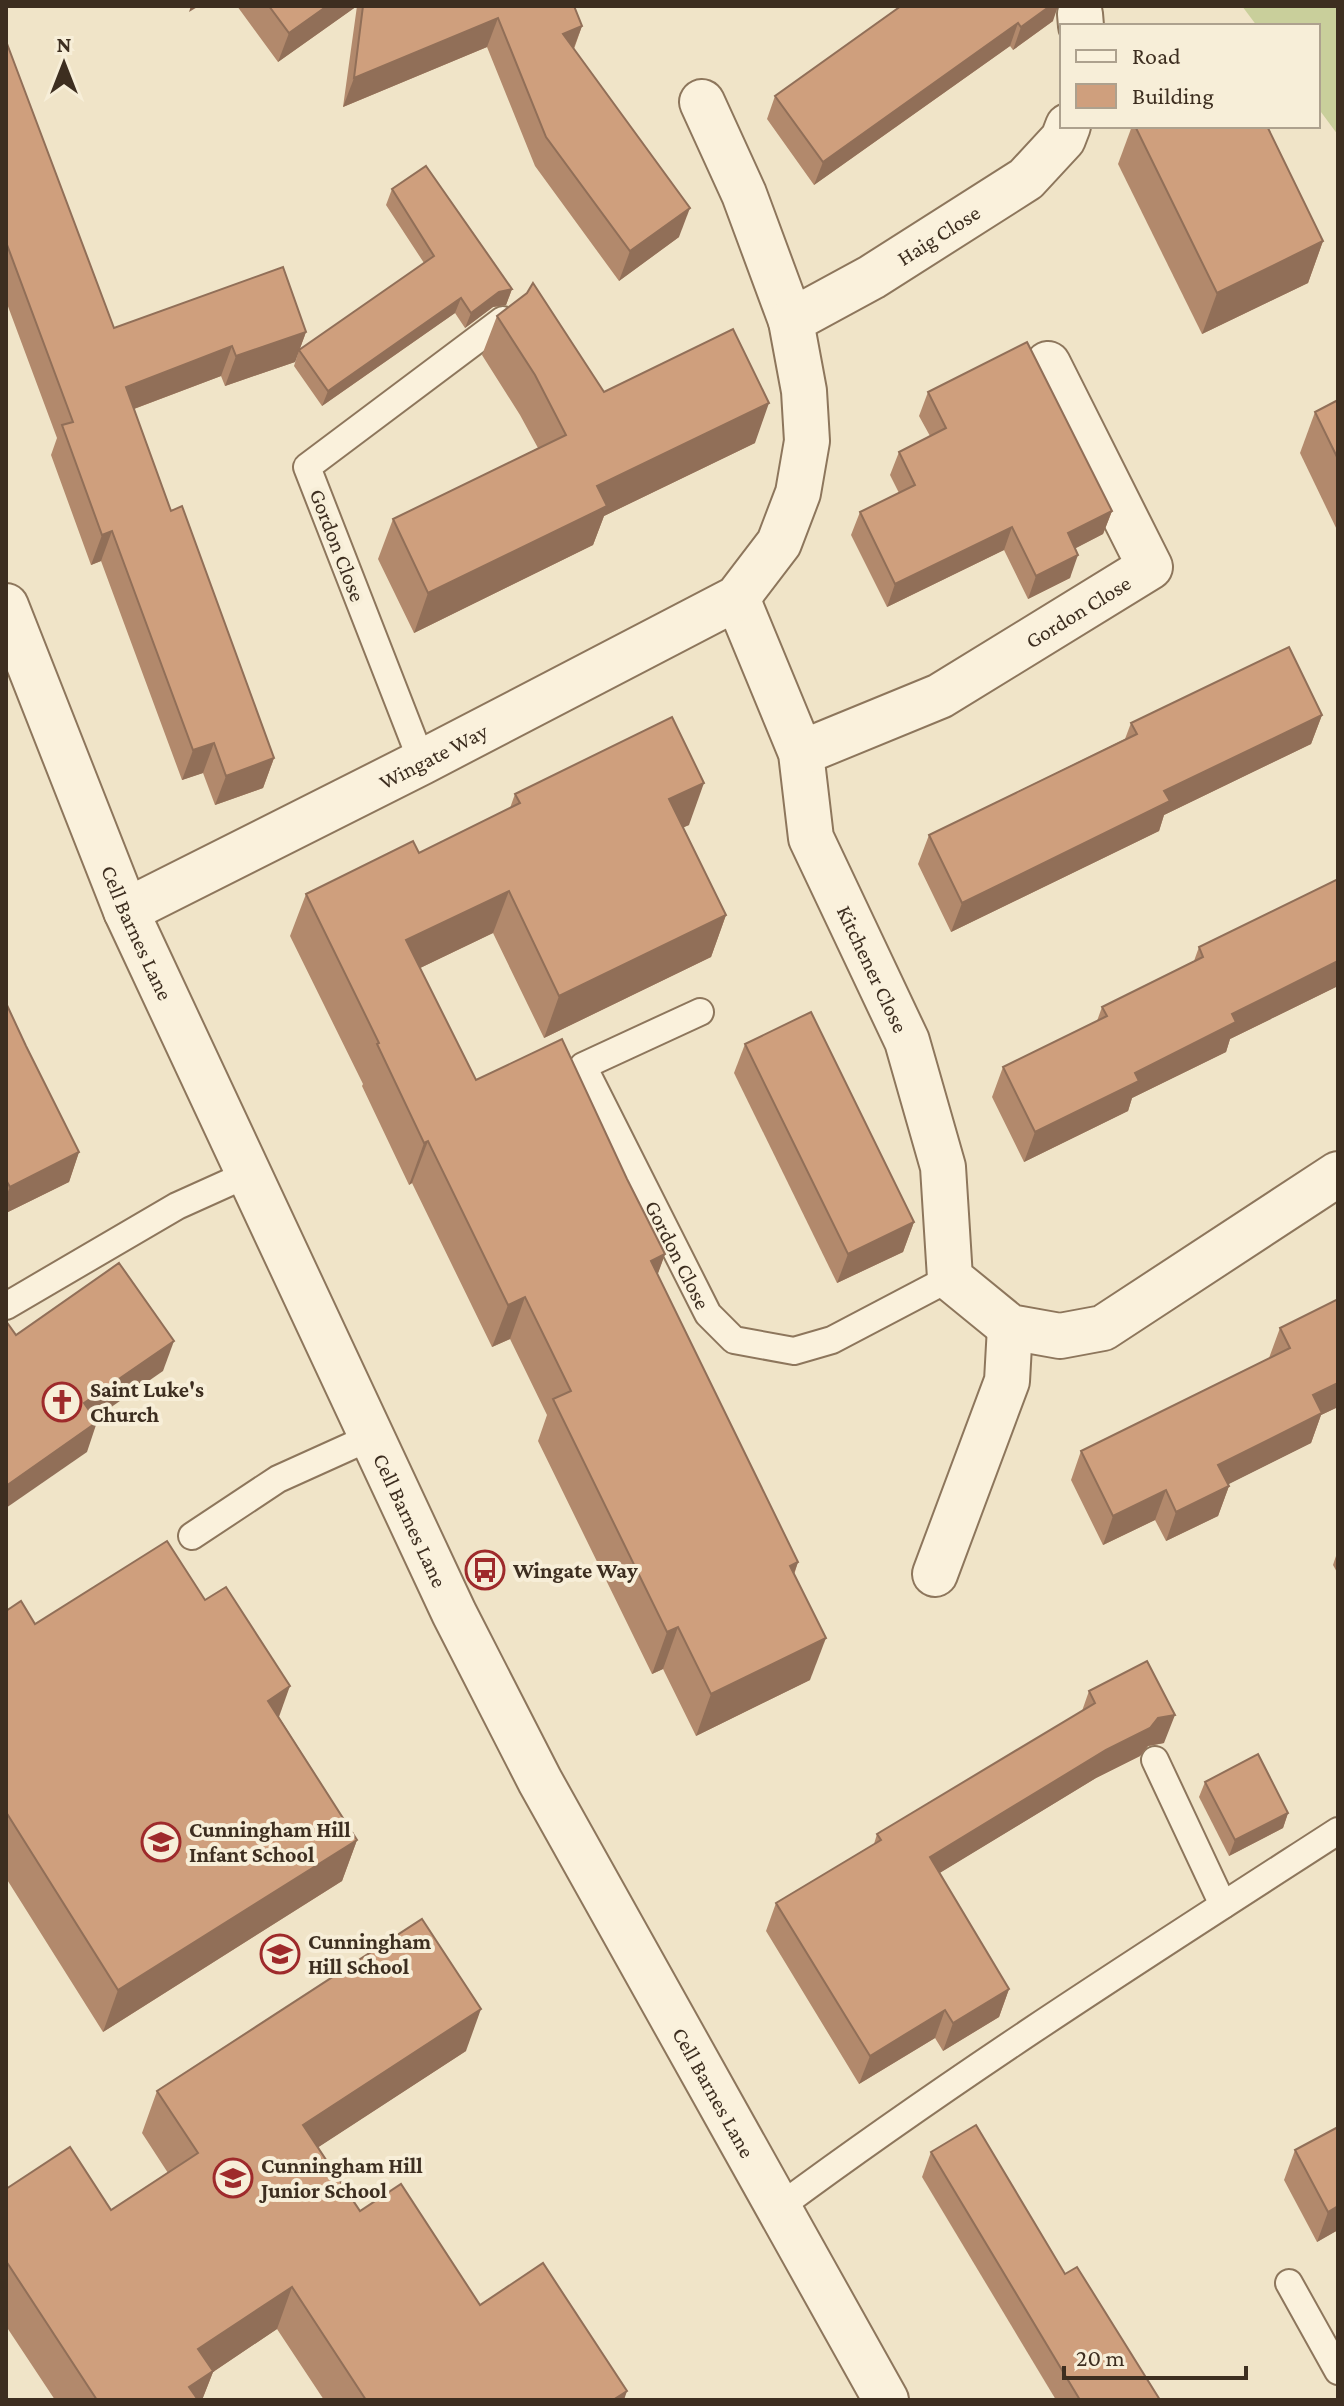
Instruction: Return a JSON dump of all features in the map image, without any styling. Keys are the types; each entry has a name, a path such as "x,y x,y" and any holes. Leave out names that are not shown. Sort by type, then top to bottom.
{"street":[{"path":"702,102 744,194 791,321 804,391 807,441 798,493 779,543 737,598"},
{"name":"Haig Close","path":"791,321 872,277 1026,179 1063,139 1067,128"},
{"name":"Gordon Close","path":"801,753 940,696 1150,567 1048,364"},
{"name":"Wingate Way","path":"126,911 737,598"},
{"name":"Kitchener Close","path":"737,598 801,753 811,838 907,1041 943,1167 950,1278"},
{"name":"Cell Barnes Lane","path":"6,606 126,911 454,1613 540,1781 886,2400"},
{"path":"950,1278 1010,1327 1060,1336 1103,1328 1338,1174"},
{"path":"935,1574 1007,1381 1010,1327"}],"lane":[{"name":"Gordon Close","path":"422,762 307,467 503,320"},
{"name":"Gordon Close","path":"700,1012 583,1066 708,1314 734,1340 794,1351 832,1340 950,1278"},
{"path":"6,1306 177,1206 248,1174"},
{"path":"192,1536 278,1479 371,1437"},
{"path":"1155,1760 1223,1905"},
{"path":"778,2208 886,2128 1137,1959 1338,1831"},
{"path":"1289,2283 1338,2371"}],"green space":[{"path":"1242,6 1338,6 1338,135 1320,111 1320,24 1256,24"}],"building":[{"path":"269,6 327,6 289,33"},
{"path":"363,6 574,6 582,26 563,34 690,208 630,251 546,137 498,18 354,78"},
{"path":"901,6 1050,6 1021,27 1018,23 823,162 775,96"},
{"path":"6,41 114,328 283,267 306,332 236,356 232,346 126,387 171,511 182,506 274,758 226,776 214,743 193,750 112,531 102,535 62,425 73,422 6,242"},
{"path":"1136,128 1268,128 1323,241 1217,293"},
{"path":"426,166 512,289 499,292 471,313 461,298 328,391 299,350 434,256 392,189"},
{"path":"533,283 604,392 733,329 769,403 597,486 607,506 428,593 393,519 566,435 535,375 497,316 527,293"},
{"path":"1027,342 1112,511 1068,533 1078,555 1036,576 1012,527 895,584 860,512 915,485 899,452 946,428 928,392"},
{"path":"1338,400 1338,459 1315,412"},
{"path":"1289,647 1322,715 1164,791 1170,801 962,903 929,835 1137,734 1131,723"},
{"path":"672,717 704,783 669,799 726,915 559,996 509,891 406,940 476,1080 562,1039 665,1254 651,1261 798,1562 790,1566 826,1638 711,1694 678,1627 667,1632 553,1399 571,1391 525,1297 508,1305 428,1141 424,1143 306,894 413,841 419,853 520,803 515,794"},
{"path":"1338,879 1338,961 1232,1014 1236,1022 1135,1073 1139,1081 1035,1132 1003,1067 1107,1016 1102,1007 1203,957 1199,947"},
{"path":"6,1003 79,1152 10,1187 6,1180"},
{"path":"811,1012 914,1222 848,1254 745,1044"},
{"name":"Saint Luke's Church","path":"119,1263 174,1341 84,1403 97,1422 6,1486 6,1321 16,1335"},
{"path":"1338,1299 1338,1383 1313,1395 1322,1413 1218,1465 1229,1486 1176,1512 1166,1490 1113,1516 1081,1451 1290,1348 1280,1328"},
{"name":"Cunningham Hill Infant School","path":"167,1541 205,1600 226,1587 290,1686 268,1701 357,1840 118,1990 6,1812 6,1611 21,1601 35,1624"},
{"path":"1147,1661 1175,1715 1158,1718 1150,1728 1106,1750 930,1857 1009,1989 953,2023 945,2010 870,2056 776,1903 881,1840 877,1834 1095,1703 1089,1691"},
{"path":"1258,1754 1288,1813 1235,1840 1205,1782"},
{"name":"Cunningham Hill Junior School","path":"422,1919 481,2009 303,2125 360,2211 401,2184 480,2305 543,2263 627,2391 613,2400 366,2400 292,2287 198,2349 213,2371 189,2387 198,2400 97,2400 6,2261 6,2189 70,2147 111,2210 198,2153 157,2091"},
{"path":"976,2125 1065,2274 1077,2267 1160,2400 1080,2400 931,2152"},
{"path":"1338,2127 1338,2206 1328,2212 1295,2150"}],"place":[{"name":"Saint Luke's Church","path":"62,1402"},
{"name":"Wingate Way","path":"485,1570"},
{"name":"Cunningham Hill Infant School","path":"161,1842"},
{"name":"Cunningham Hill School","path":"280,1954"},
{"name":"Cunningham Hill Junior School","path":"233,2178"}]}
